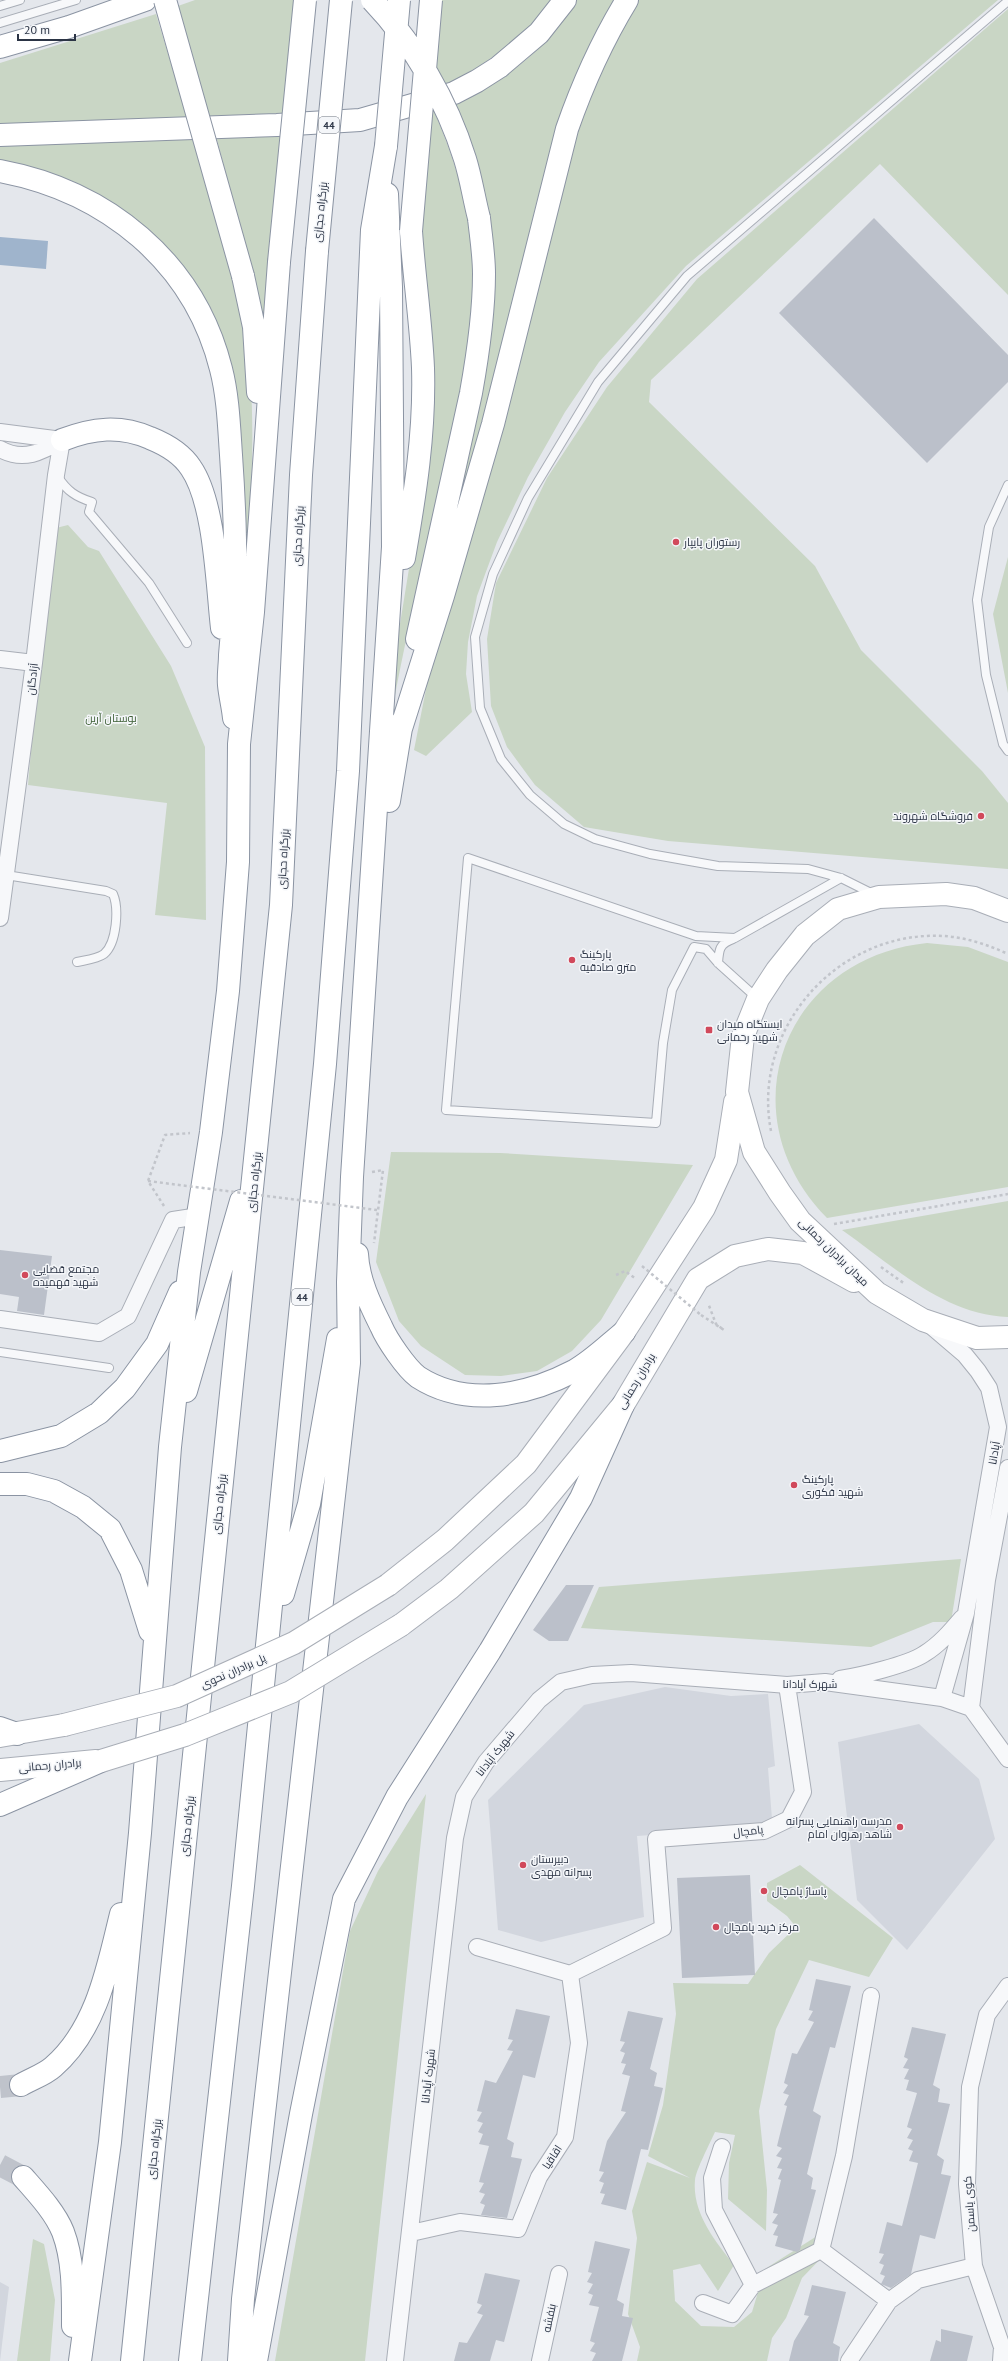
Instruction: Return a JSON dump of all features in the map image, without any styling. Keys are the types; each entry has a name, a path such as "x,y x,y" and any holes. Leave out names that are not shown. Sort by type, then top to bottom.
{"main road":[{"path":"0,47 69,27 144,0"},
{"path":"165,0 243,276 254,327 264,467"},
{"path":"80,2361 110,2142 140,1833 170,1447 189,1272 211,1132 228,991 237,870 239,744 253,612 279,262 305,0"},
{"name":"بزرگراه حجازی","path":"132,2361 230,1391 259,1140 281,905 301,475 317,251 341,0"},
{"path":"366,950 399,736 423,606 475,372 482,317 484,273 479,218 465,160 448,114 416,55 390,18 372,0"},
{"name":"44","path":"190,2361 268,1645 325,1064 348,771 386,146 399,0"},
{"path":"389,626 403,564 421,447 422,367 411,231 431,0"},
{"path":"0,135 277,125 360,120 454,93 477,81 499,67 539,33 565,0"},
{"path":"399,736 443,596 493,424 567,129 590,68 627,0"},
{"path":"0,171 39,180 73,192 127,224 152,247 177,276 191,298 206,328 221,368 228,417 233,491 235,585 228,684"},
{"path":"239,2361 243,2299 349,1363 348,1282 352,1177 366,950 389,626 394,504 381,232"},
{"path":"62,440 81,433 100,429 116,428 138,432 159,441 178,454 191,467 208,508 228,684 239,744"},
{"name":"میدان برادران رحمانی","path":"1008,911 974,898 946,894 879,897 838,909 805,935 777,970 758,999 743,1036 736,1092 754,1152 780,1193 800,1221 877,1293 923,1320 977,1338 1008,1337"},
{"path":"352,1177 357,1262 370,1305 388,1342 418,1376 454,1393 483,1396 513,1394 537,1388 575,1370 624,1332 704,1208 726,1160 736,1092"},
{"path":"170,1447 259,1140"},
{"name":"برادران رحمانی","path":"0,1770 101,1761 186,1735 291,1692 401,1624 449,1589 534,1513 623,1405 698,1279 735,1256 768,1249 803,1253 877,1293"},
{"path":"0,1451 61,1436 99,1413 125,1388 158,1344 189,1272"},
{"path":"268,1645 309,1504 348,1282"},
{"name":"پل برادران نحوی","path":"6,1733 64,1725 177,1696 294,1643 388,1585 445,1540 526,1464 624,1332"},
{"path":"256,2361 301,2114 344,1899 396,1797 490,1651 582,1498 623,1405"},
{"path":"0,1484 27,1484 54,1491 83,1507 110,1530 131,1570 154,1643"},
{"path":"0,1805 101,1761"},
{"path":"20,2085 52,2068 80,2036 104,1983 140,1833"},
{"path":"23,2177 45,2203 63,2231 73,2279 73,2361"}],"street":[{"path":"0,432 62,440"},
{"path":"0,450 8,454 24,456 41,453 62,440"},
{"name":"آزادگان","path":"0,918 34,663 56,475 62,440"},
{"path":"0,659 34,663"},
{"path":"0,1318 99,1333 128,1316 173,1220 199,1216"},
{"name":"آپادانا","path":"923,1320 965,1354 978,1371 989,1388 998,1427 966,1614 942,1698"},
{"name":"آپادانا","path":"971,1708 987,1580 1008,1468"},
{"path":"825,1682 860,1676 923,1655 947,1635 966,1614"},
{"name":"شهرک آپادانا","path":"395,2361 411,2233 455,1838 464,1797 486,1762 539,1700 561,1682 592,1675 631,1672 787,1684 825,1682 942,1698 971,1708"},
{"name":"پامچال","path":"570,1974 663,1928 656,1839 764,1831 789,1819 803,1792 787,1684"},
{"path":"971,1708 1008,1759"},
{"path":"477,1948 570,1974"},
{"name":"اقاقیا","path":"411,2233 460,2222 518,2229 540,2177 566,2138 578,2043 570,1974"},
{"name":"کوی یاسمن","path":"1001,2361 1002,2346 974,2266 967,2184 970,2087 987,2016 1008,1986"},
{"path":"703,2304 732,2314 753,2285 821,2250 845,2148 871,1996"},
{"path":"722,2147 712,2178 714,2210 753,2285"},
{"path":"821,2250 889,2301"},
{"path":"849,2361 889,2301 918,2280 974,2266"},
{"name":"بنفشه","path":"540,2361 559,2274"}],"lane":[{"path":"0,6 20,0"},
{"path":"0,23 76,0"},
{"path":"879,897 841,878 808,869 718,866 650,854 595,839 564,824 530,795 501,759 480,708 475,637 493,574 528,498 598,382 687,276 1008,1"},
{"path":"56,475 65,489 76,497 92,502 89,512 149,583 187,643"},
{"path":"1008,485 989,527 977,600 986,675 1003,744 1008,751"},
{"path":"735,938 696,936 468,858 446,1110 656,1123 663,1043 672,990 694,947 706,949 718,963 758,999"},
{"path":"6,875 106,891 113,894 117,904 113,940 110,946 104,953 93,959 77,962"},
{"path":"718,963 719,949 724,942 735,938 841,878"},
{"path":"0,1352 109,1368"}],"path":[{"path":"772,1136 769,1107 769,1086 779,1044 799,1005 828,974 864,951 884,943 912,937 948,936 969,940 1008,954"},
{"path":"148,1181 165,1135 211,1132"},
{"path":"374,1244 383,1170"},
{"path":"148,1181 378,1210"},
{"path":"148,1181 173,1220"},
{"path":"833,1224 1008,1194"},
{"path":"876,1263 907,1285"},
{"path":"616,1275 625,1271 636,1279 642,1266 701,1315 724,1330 716,1324"}],"shaded area":[{"path":"665,1687 731,1696 768,1694 775,1766 768,1768 772,1819 765,1827 637,1836 644,1917 541,1942 498,1930 488,1800 584,1705"},
{"path":"919,1724 979,1779 995,1839 907,1950 857,1900 838,1742"},
{"path":"0,2282 9,2287 0,2361"}],"green space":[{"path":"195,0 302,0 291,113 209,116 178,6"},
{"path":"436,0 554,0 529,27 504,49 477,68 445,86 431,58"},
{"path":"576,0 616,0 559,124 536,204 480,441 436,595 485,367 494,310 495,290 494,249 487,206 476,165 455,104 482,91 510,73 535,52 558,27"},
{"path":"636,0 998,0 686,266 599,362 565,412 528,477 497,542 477,596 468,642 466,674 472,712 426,756 414,750 429,674 567,160 603,62"},
{"path":"1008,9 1008,295 880,164 651,380 649,402 815,566 861,650 982,771 1008,803 1008,869 668,841 584,827 535,785 507,747 491,706 487,639 496,583 547,478 607,387 697,279"},
{"path":"156,14 187,117 0,124 0,63"},
{"path":"434,111 459,178 467,213 472,249 472,308 460,396 408,629 391,717 392,673 421,495 420,285 426,113"},
{"path":"216,136 288,136 264,401 254,279"},
{"path":"194,137 234,277 244,324 249,359 252,468 244,612 242,461 239,409 232,370 138,224 106,199 72,181 42,171 0,162 0,143"},
{"name":"بوستان آرین","path":"68,525 88,547 99,551 171,666 205,747 206,920 155,915 167,803 28,785 40,650 56,528"},
{"path":"1008,557 1008,693 993,614"},
{"path":"927,943 968,947 1008,962 1008,1187 827,1218 796,1177 779,1133 776,1089 785,1047 805,1009 836,978 877,955"},
{"path":"391,1152 500,1153 693,1165 601,1320 572,1351 537,1371 501,1376 465,1375 421,1346 399,1321 376,1262"},
{"path":"1008,1201 1008,1317 985,1314 962,1307 941,1298 920,1286 842,1230"},
{"path":"961,1559 951,1622 933,1622 871,1647 581,1628 599,1587"},
{"path":"426,1794 365,2361 275,2361 350,1931 378,1871"},
{"path":"800,1865 893,1938 869,1977 809,1960 776,2029 759,2111 767,2190 766,2231 728,2199 729,2163 735,2135 715,2132 700,2163 695,2180 695,2192 697,2204 706,2226 734,2265 718,2291 700,2264 673,2270 675,2301 701,2326 734,2327 752,2312 765,2269 817,2236 827,2252 802,2278 786,2318 772,2338 767,2361 637,2361 640,2347 628,2314 637,2238 632,2211 647,2162 690,2178 648,2156 663,2105 676,2014 673,1983 748,1984 769,1953 796,1927 787,1916 767,1901 767,1883"},
{"path":"33,2239 44,2244 55,2300 50,2361 17,2361"}],"water":[{"path":"0,237 48,241 46,269 0,265"}],"building":[{"path":"874,218 1008,355 1008,382 927,463 779,313"},
{"name":"مجتمع قضایی شهید فهمیده","path":"0,1250 52,1256 44,1315 17,1311 19,1297 0,1294"},
{"path":"566,1585 594,1585 568,1641 549,1641 533,1630"},
{"name":"مرکز خرید پامچال","path":"750,1875 755,1975 682,1978 677,1878"},
{"path":"816,1979 851,1986 835,2048 830,2047 813,2111 821,2116 807,2174 813,2178 811,2189 816,2190 800,2250 797,2252 775,2246 778,2236 773,2235 778,2225 772,2223 778,2214 773,2213 781,2180 778,2179 782,2169 777,2168 782,2158 776,2156 782,2148 777,2146 787,2106 784,2105 789,2095 783,2093 788,2085 784,2083 792,2053 797,2054 814,2022 808,2020 813,2011 809,2010"},
{"path":"516,2009 550,2016 535,2078 523,2075 507,2139 514,2143 511,2157 522,2159 507,2218 481,2215 485,2205 480,2203 485,2194 479,2192 484,2183 479,2182 489,2146 479,2144 483,2134 478,2132 483,2123 477,2121 482,2112 477,2111 485,2080 496,2083 513,2051 507,2050 513,2040 508,2039"},
{"path":"628,2011 663,2018 650,2069 657,2073 654,2086 663,2088 648,2150 641,2149 626,2210 601,2204 605,2194 600,2193 604,2183 599,2181 604,2172 599,2171 607,2141 626,2112 621,2111 630,2076 622,2074 626,2064 621,2063 625,2053 620,2051 625,2042 620,2041"},
{"path":"912,2027 946,2034 933,2085 940,2089 938,2102 950,2104 937,2155 944,2160 941,2174 951,2176 935,2239 920,2235 911,2274 891,2288 881,2284 885,2276 880,2274 884,2265 879,2263 884,2254 879,2253 887,2222 902,2226 918,2163 909,2161 913,2151 908,2149 913,2140 907,2138 912,2129 907,2127 917,2093 906,2090 909,2080 904,2079 909,2069 903,2068 908,2059 904,2057"},
{"path":"595,2241 630,2249 617,2300 624,2304 622,2316 633,2318 622,2361 592,2361 596,2353 590,2351 595,2343 590,2341 599,2307 589,2305 593,2295 588,2293 593,2284 587,2282 592,2273 588,2272"},
{"path":"485,2273 520,2280 504,2342 496,2340 490,2361 454,2361 459,2342 467,2343 483,2315 477,2313 482,2305 477,2303"},
{"path":"812,2285 846,2292 833,2343 840,2347 838,2361 789,2361 794,2341 809,2316 804,2315"},
{"path":"941,2329 973,2336 967,2361 930,2361 936,2340 941,2342"}],"tunnel":[{"path":"0,2087 21,2085"},
{"path":"0,2165 23,2177"}],"place":[{"name":"رستوران پایپار","path":"676,542"},
{"name":"فروشگاه شهروند","path":"981,816"},
{"name":"پارکینگ مترو صادقیه","path":"572,960"},
{"name":"ایستگاه میدان شهید رحمانی","path":"709,1030"},
{"name":"مجتمع قضایی شهید فهمیده","path":"25,1275"},
{"name":"پارکینگ شهید فکوری","path":"794,1485"},
{"name":"مدرسه راهنمایی پسرانه شاهد رهروان امام","path":"900,1827"},
{"name":"دبیرستان پسرانه مهدی","path":"523,1865"},
{"name":"پاساژ پامچال","path":"764,1891"},
{"name":"مرکز خرید پامچال","path":"716,1927"}]}
